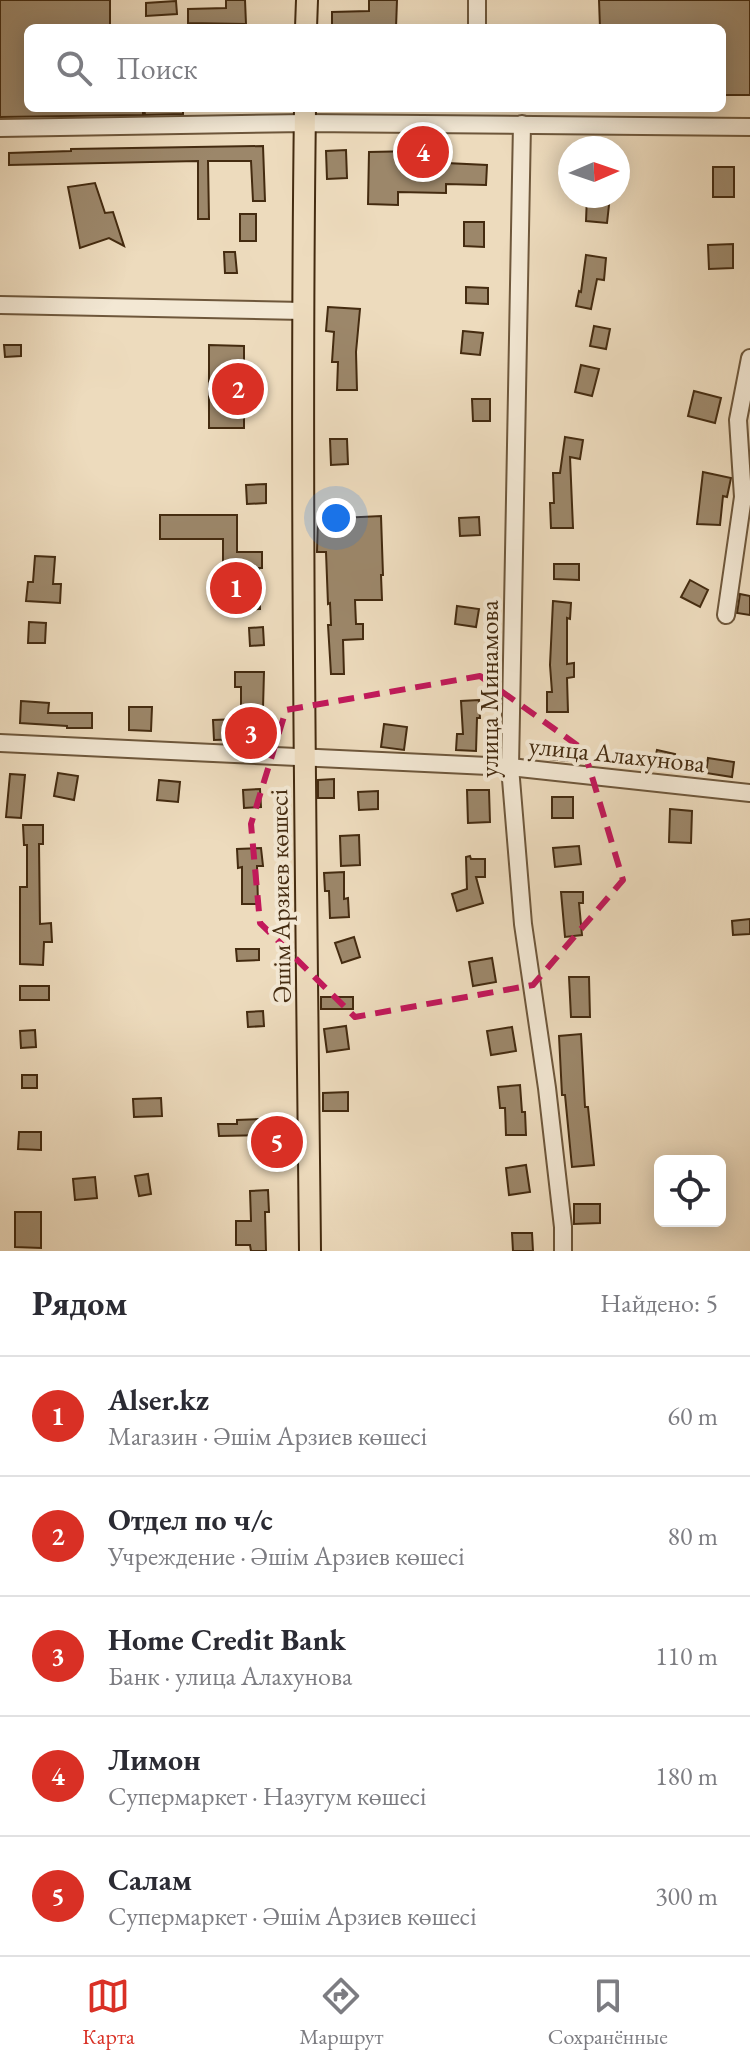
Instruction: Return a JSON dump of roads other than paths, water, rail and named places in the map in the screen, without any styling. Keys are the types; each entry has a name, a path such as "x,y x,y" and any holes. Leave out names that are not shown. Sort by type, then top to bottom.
{"main road":[{"path":"306,24 307,0"},
{"name":"Әшім Арзиев көшесі","path":"305,116 303,311 310,1251"}],"street":[{"path":"477,0 477,24"},
{"path":"0,128 305,116 476,116 522,124 750,127"},
{"name":"улица Минамова","path":"522,124 510,767 523,924 547,1088 563,1251"},
{"path":"0,305 303,311"},
{"path":"726,615 743,497 738,420 750,358"},
{"name":"улица Алахунова","path":"0,743 510,767 750,793"}],"place":[{"name":"Лимон","path":"423,152"},
{"name":"Отдел по ч/с","path":"238,389"},
{"name":"Alser.kz","path":"236,588"},
{"name":"Home Credit Bank","path":"251,733"},
{"name":"Салам","path":"277,1142"}]}
